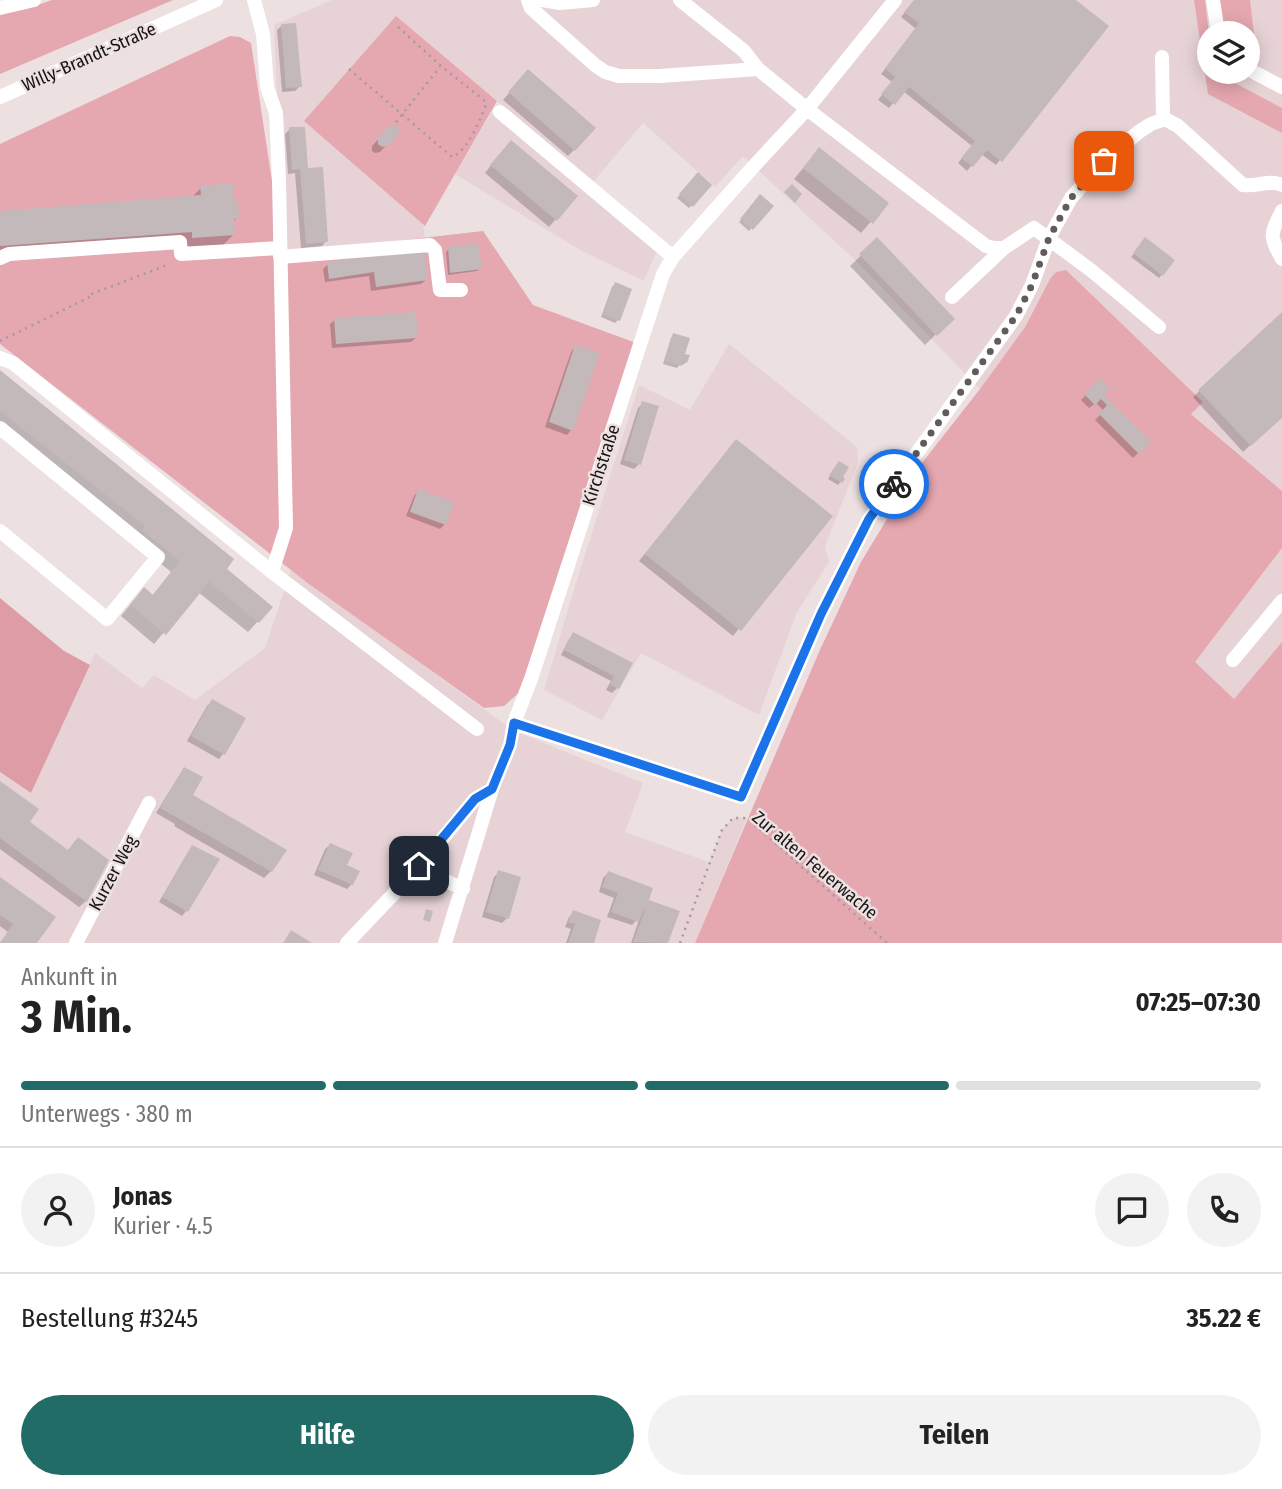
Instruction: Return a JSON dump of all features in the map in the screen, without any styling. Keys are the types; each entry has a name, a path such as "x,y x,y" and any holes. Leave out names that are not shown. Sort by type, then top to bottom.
{"street":[{"path":"0,8 34,0"},
{"name":"Willy-Brandt-Straße","path":"0,97 216,0"},
{"path":"254,0 263,34 267,87 276,113 279,179 286,528 272,572"},
{"path":"528,0 531,8 605,72 619,76 660,76 758,69"},
{"path":"542,0 560,3 593,0"},
{"path":"680,0 744,51 758,69 807,109 986,246 1004,248"},
{"name":"Kirchstraße","path":"445,943 492,789 510,745 514,723 535,668 663,274 673,257 807,109 895,0"},
{"path":"1213,0 1216,21"},
{"path":"1163,57 1163,119"},
{"path":"1260,75 1282,87"},
{"path":"500,112 673,257"},
{"path":"514,723 741,797 821,614 869,519 1016,316 1032,285 1049,238 1071,198 1104,161 1140,131 1163,119 1178,126 1243,185 1274,182 1282,185"},
{"path":"1282,211 1272,232 1272,240 1282,259"},
{"path":"952,298 1004,248 1034,229 1049,238 1159,327"},
{"path":"0,258 9,254 180,242 181,254 280,253 430,244 435,250 440,290 461,290"},
{"path":"0,358 13,363 272,572 477,729"},
{"path":"0,428 158,557 107,619 0,531"},
{"path":"1233,660 1282,601"},
{"name":"Kirchstraße","path":"346,943 419,866 475,799 492,789"},
{"name":"Kurzer Weg","path":"76,943 149,803"},
{"path":"419,866 463,889"}],"path":[{"path":"398,27 441,66 500,112"},
{"path":"396,122 441,66"},
{"path":"349,69 452,157 461,153 487,103"},
{"path":"0,341 90,298 89,295 178,261 181,254"},
{"name":"Zur alten Feuerwache","path":"680,943 722,830 733,818 747,818 887,943"}],"shaded area":[{"path":"52,0 173,0 0,74 0,14"},
{"path":"332,0 1282,0 1282,491 1191,413 1203,402 1066,270 1050,279 1025,327 980,389 857,262 743,156 715,187 643,123 593,182 396,16 425,238 283,254 274,25"},
{"path":"1194,0 1205,0 1207,21 1197,21"},
{"path":"1219,0 1250,0 1253,21 1223,21"},
{"path":"396,16 497,101 425,226 304,121"},
{"path":"230,36 240,37 251,43 283,254 483,231 533,305 636,343 522,690 504,706 484,708 309,584 0,344 0,144"},
{"path":"1207,84 1237,84 1282,108 1282,133 1208,94"},
{"path":"491,113 657,250 644,281 580,250 455,174"},
{"path":"1066,270 1203,402 1191,414 1282,491 1282,548 1195,662 1234,699 1282,642 1282,943 695,943 819,652 861,562 918,468 1025,327 1050,279 1056,272"},
{"path":"729,344 857,447 858,463 825,546 829,562 797,612 759,715 641,653 602,720 544,690 639,385 690,410"},
{"path":"1282,548 1282,642 1234,699 1194,662"},
{"path":"291,570 514,731 643,783 625,832 709,862 722,830 733,818 747,818 695,943 0,943 0,772 31,793 95,653 142,688 154,675 195,700 265,648"},
{"path":"0,598 64,651 90,665 31,793 0,772"}],"building":[{"path":"914,0 1076,0 1109,26 1002,162 987,150 973,167 961,158 975,141 909,87 895,105 881,94 895,77 885,68 919,23 904,12"},
{"path":"296,23 302,87 286,88 281,24"},
{"path":"528,69 596,128 575,151 508,92"},
{"path":"394,124 400,134 388,146 382,147 378,144 378,137"},
{"path":"289,127 305,127 308,168 323,167 328,242 306,244 300,169 292,170"},
{"path":"511,140 578,196 557,221 490,165"},
{"path":"819,147 889,203 873,224 803,168"},
{"path":"698,172 712,185 693,207 679,194"},
{"path":"233,183 239,218 234,219 235,235 192,238 192,232 0,246 0,211 201,195 200,186"},
{"path":"792,184 802,194 795,203 784,192"},
{"path":"760,194 774,206 753,230 740,219"},
{"path":"877,237 955,319 937,336 859,254"},
{"path":"1145,237 1175,260 1163,276 1133,253"},
{"path":"478,243 482,269 450,273 448,247"},
{"path":"424,249 428,280 376,287 374,272 329,279 327,262"},
{"path":"615,282 632,289 620,321 603,314"},
{"path":"416,312 418,338 336,344 334,318"},
{"path":"1282,312 1282,418 1251,446 1198,390"},
{"path":"673,333 690,338 685,354 690,355 687,363 683,361 681,366 664,361"},
{"path":"575,345 600,353 573,431 549,422"},
{"path":"0,370 234,559 227,569 273,607 259,623 209,582 166,635 130,605 144,587 153,595 180,561 142,530 145,526 0,411"},
{"path":"1100,378 1110,389 1104,395 1151,442 1139,454 1099,414 1107,405 1101,399 1095,405 1084,394"},
{"path":"642,401 659,406 641,465 624,460"},
{"path":"736,439 833,516 741,631 645,554"},
{"path":"839,461 849,467 842,483 829,475"},
{"path":"418,489 454,502 446,525 410,512"},
{"path":"573,632 633,663 619,689 610,685 614,676 564,650"},
{"path":"212,699 246,718 225,755 191,736"},
{"path":"184,767 203,777 193,795 287,850 272,872 160,808"},
{"path":"0,781 39,809 30,822 68,850 78,837 109,860 87,902 0,838"},
{"path":"330,843 353,853 347,865 360,871 353,885 318,870"},
{"path":"192,845 220,859 188,912 162,897"},
{"path":"498,870 521,877 509,919 486,912"},
{"path":"608,871 653,888 649,900 680,911 668,943 633,942 647,905 638,922 611,912 618,893 602,887"},
{"path":"0,877 56,917 37,943 0,943 13,924 0,915"},
{"path":"426,909 433,911 430,922 423,920"},
{"path":"573,910 601,920 594,943 568,943 575,924 568,922"},
{"path":"291,930 312,943 283,943"}],"way so far":[{"path":"894,484 1016,316 1032,285 1049,238 1071,198 1104,161"}],"route":[{"path":"419,866 475,799 492,789 510,745 514,723 741,797 821,614 869,519 894,484"}]}
